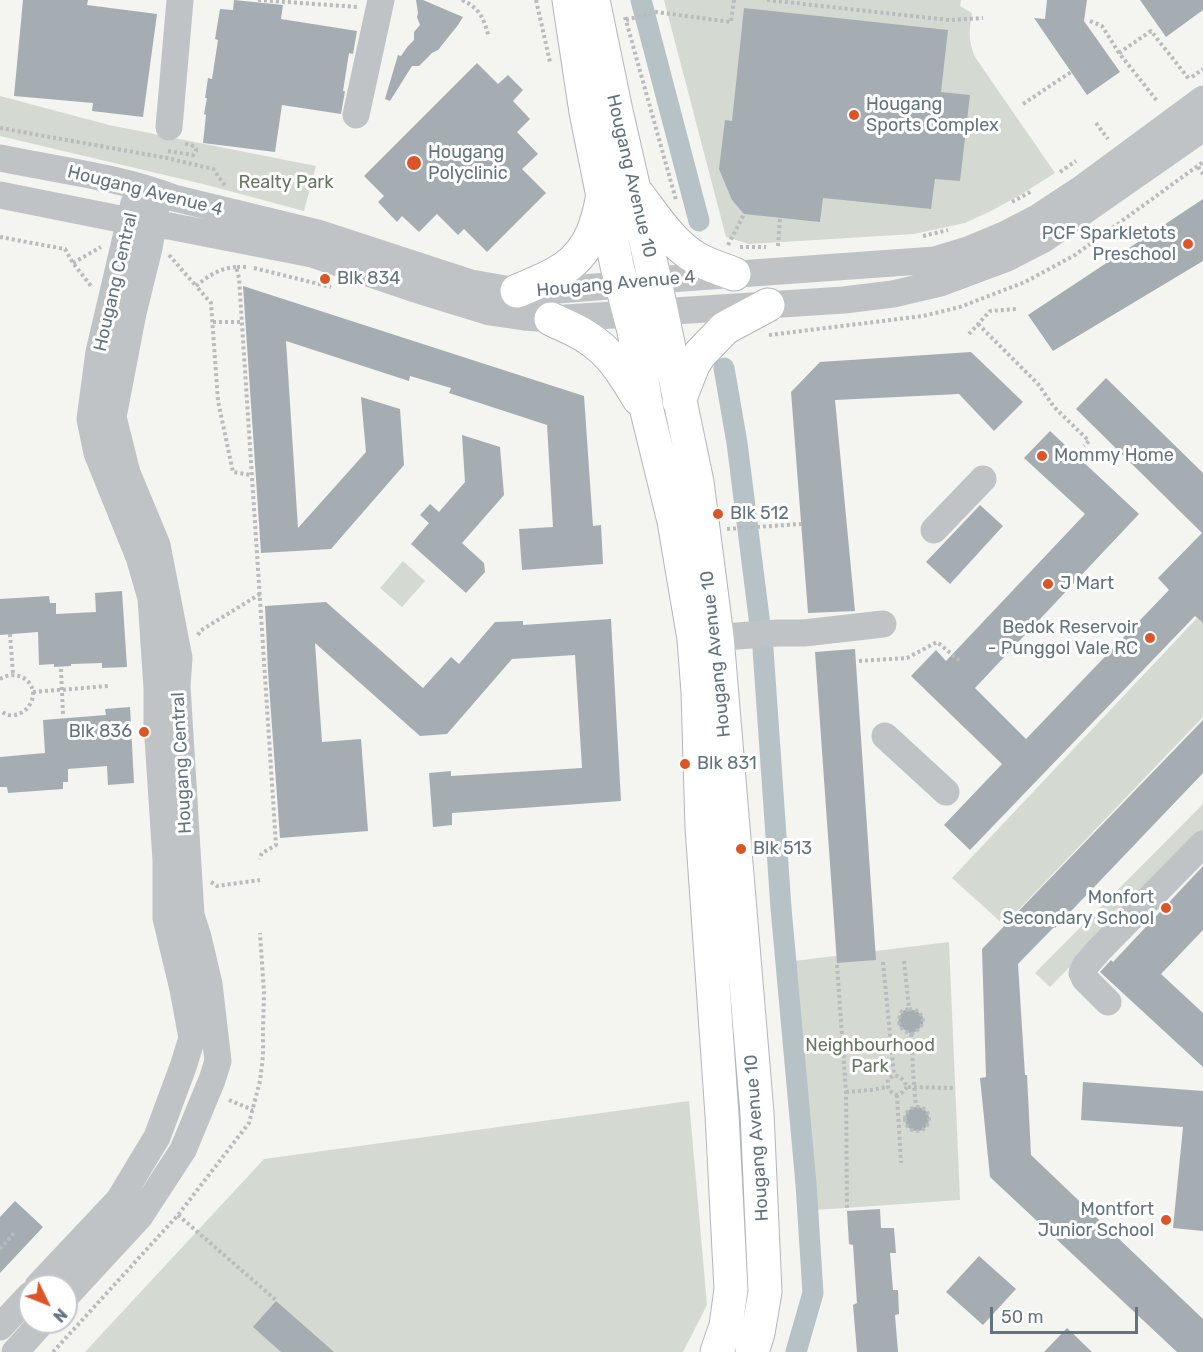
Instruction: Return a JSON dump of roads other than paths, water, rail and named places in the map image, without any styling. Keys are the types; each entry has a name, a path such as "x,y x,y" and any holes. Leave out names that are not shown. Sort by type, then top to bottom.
{"main road":[{"name":"Hougang Avenue 10","path":"569,0 586,112 619,193"},
{"name":"Hougang Avenue 10","path":"593,0 616,111 619,193 641,298 679,401 696,482 715,638 758,1137 765,1292 758,1333 752,1352"},
{"path":"518,291 549,278 575,262 619,193 696,258 730,261"},
{"name":"Hougang Avenue 10","path":"641,298 634,331 647,411 674,521 715,638 698,693 702,827 722,1115 731,1289 726,1326 717,1352"},
{"path":"679,401 693,365 706,347 725,328 768,305"},
{"path":"551,319 588,338 615,361 647,411"}],"street":[{"path":"174,134 180,0"},
{"path":"356,115 380,5"},
{"name":"Hougang Avenue 4","path":"0,158 115,181 174,198 318,233 471,283 518,291 768,305 893,294 940,283 1007,258 1044,240 1190,104"},
{"name":"Hougang Central","path":"78,1283 140,1216 183,1150 215,1070 209,984 191,915 177,686 179,658 113,417 149,248 141,223 149,190"},
{"name":"Hougang Avenue 4","path":"0,195 312,254 490,312 551,319 641,298 730,261 870,266 935,260 968,250 1036,218 1087,198"},
{"path":"934,530 982,479"},
{"name":"Hougang Central","path":"49,1274 119,1200 157,1137 192,1038 166,918 166,860 148,551"},
{"path":"715,638 804,633 883,624"},
{"path":"885,736 946,792"},
{"path":"1108,1002 1084,979 1082,973 1085,966 1203,844"},
{"path":"186,1059 215,1070"},
{"path":"0,1327 18,1308"},
{"path":"15,1352 31,1334"}],"waterway":[{"path":"641,0 699,221"},
{"path":"724,368 737,443 763,649 781,908 806,1184 813,1293 796,1352"}],"place":[{"name":"Hougang Sports Complex","path":"854,115"},
{"name":"Hougang Polyclinic","path":"414,163"},
{"name":"PCF Sparkletots Preschool","path":"1188,244"},
{"name":"Blk 834","path":"325,279"},
{"name":"Mommy Home","path":"1042,456"},
{"name":"Blk 512","path":"718,514"},
{"name":"J Mart","path":"1048,584"},
{"name":"Bedok Reservoir - Punggol Vale RC","path":"1150,638"},
{"name":"Blk 836","path":"144,732"},
{"name":"Blk 831","path":"685,764"},
{"name":"Blk 513","path":"741,849"},
{"name":"Monfort Secondary School","path":"1166,908"},
{"name":"Montfort Junior School","path":"1166,1220"}],"park label":[{"name":"Realty Park","path":"286,183"},
{"name":"Neighbourhood Park","path":"870,1056"}]}
